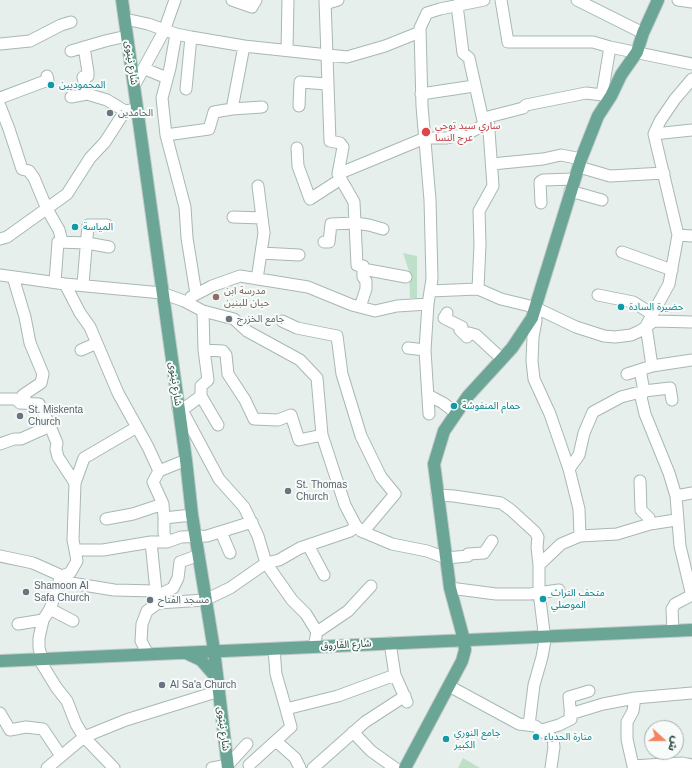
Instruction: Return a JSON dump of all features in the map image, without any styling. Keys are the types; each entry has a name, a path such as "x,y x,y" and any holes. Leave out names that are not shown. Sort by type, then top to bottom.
{"main road":[{"name":"شارع نينوى","path":"122,0 134,86 131,110 180,410 192,515 214,650 228,767"},
{"path":"404,768 464,656 464,640 450,588 434,464 444,431 456,412 502,359 532,318 534,307 570,191 598,116 607,95 637,52 643,33 658,0"},
{"name":"شارع الفاروق","path":"0,660 692,630"},
{"path":"184,652 196,657 206,664 218,686"}],"street":[{"path":"134,86 145,69 164,31 175,0"},
{"path":"232,0 252,7 256,0"},
{"path":"287,50 288,0"},
{"path":"338,0 325,2 330,141 340,144 343,147 340,176 354,202 357,265 363,266 366,289 360,307"},
{"path":"429,414 425,350 428,304 432,279 430,200 424,138 420,28 427,13 437,5 457,5 484,0"},
{"path":"501,0 508,42 593,42 692,64"},
{"path":"577,0 643,33"},
{"path":"678,0 692,2"},
{"path":"457,5 463,53 469,58 474,86 486,121 492,164 493,186 479,211 480,244 478,289"},
{"path":"125,20 148,24 164,31 176,34 244,46 347,57 385,46 420,32"},
{"path":"0,44 30,41 61,25 71,22"},
{"path":"176,34 170,68 162,98 166,135 185,207 187,238 196,294"},
{"path":"71,51 127,36"},
{"path":"186,90 191,37"},
{"path":"232,109 244,46"},
{"path":"84,47 88,76 83,77 87,94"},
{"path":"297,148 298,166 310,199 340,176 424,138 447,138 467,134 486,121 523,108 526,105 586,92 607,95 610,47"},
{"path":"145,69 167,78"},
{"path":"0,98 48,80 47,76"},
{"path":"652,366 646,326 669,284 678,235 654,134 660,121 675,99 692,79"},
{"path":"299,106 300,82 327,84"},
{"path":"422,94 474,86"},
{"path":"0,239 7,237 67,194 90,158 131,110 87,94 71,98"},
{"path":"0,106 10,129 22,169 29,171 34,178 47,209 59,230 62,241 58,242"},
{"path":"166,135 209,129 214,112 262,107"},
{"path":"654,134 692,130"},
{"path":"492,164 543,159 561,155 610,176 664,173"},
{"path":"541,203 540,182 543,180 574,179"},
{"path":"257,279 264,233 258,186"},
{"path":"570,191 602,200"},
{"path":"233,217 262,218"},
{"path":"324,242 329,242 330,224 355,223 383,229"},
{"path":"83,284 88,225 106,225"},
{"path":"678,235 692,236"},
{"path":"58,242 87,243 109,247"},
{"path":"58,242 60,283 97,343 105,366 159,471"},
{"path":"622,252 672,270"},
{"path":"261,253 299,255"},
{"path":"363,269 406,277"},
{"path":"0,275 60,283 83,284 162,293 184,301 203,312 234,319 247,330 300,360 314,373 317,378 322,435 345,505 359,529 392,544 427,551 446,558 484,553 492,541"},
{"path":"184,301 212,286 240,276 308,287 374,311 397,306 428,304"},
{"path":"13,277 30,343 43,374 41,383 23,396 27,403"},
{"path":"430,291 478,289 501,299 534,307 576,327 604,336 623,337 640,331 654,321 692,322"},
{"path":"598,295 633,302 652,314"},
{"path":"534,307 536,321 533,337 532,361 534,379 550,414 569,470 579,509 580,536"},
{"path":"203,312 204,350 208,380 202,386 201,396 218,425"},
{"path":"447,313 444,318 462,327 460,330 467,337 469,333 476,335 502,359"},
{"path":"0,556 34,563 61,578 102,589 157,597 205,600 230,588 266,563 279,560 308,545 359,529 396,494 381,477 361,436 342,374 337,336 297,328 282,321"},
{"path":"81,350 97,343"},
{"path":"408,348 425,350"},
{"path":"204,350 223,351 226,355 228,374 245,400 254,419 278,420 292,415 299,440 322,435"},
{"path":"627,374 652,366 692,360"},
{"path":"640,370 644,391 641,397 645,414 669,473 676,496 676,520 680,546 690,570 692,595 675,604 672,609 673,630"},
{"path":"569,470 579,455 584,433 593,412 621,397 644,391 670,388 672,400"},
{"path":"428,395 456,412"},
{"path":"201,396 180,410 219,479 244,507 258,536 266,563 280,580 292,600 306,614 317,632 314,647"},
{"path":"0,398 16,399 20,403 39,404 57,443 56,449 58,457 75,483"},
{"path":"0,444 22,439 50,426"},
{"path":"114,768 84,737 76,724 67,701 40,659 39,638 43,620 50,609 61,578 72,572 76,562 73,540 75,483 84,458 136,427"},
{"path":"168,542 164,533 163,504 153,482 159,471 186,460"},
{"path":"640,482 641,510 649,518 650,524"},
{"path":"676,496 692,493"},
{"path":"438,495 454,496 501,504 511,510 535,532 538,537 539,592 545,636 542,657 534,685 529,725"},
{"path":"106,519 133,514 163,504"},
{"path":"164,518 192,515"},
{"path":"539,565 561,544 580,536 617,534 650,524 676,520"},
{"path":"75,550 103,550 151,542 168,542 181,537 196,537 221,532 252,522"},
{"path":"221,532 230,553"},
{"path":"151,542 157,597"},
{"path":"308,545 324,574"},
{"path":"148,654 141,641 142,624 147,611 157,597 173,588 178,578 180,562 199,555"},
{"path":"317,632 348,611 371,586"},
{"path":"450,588 496,594 530,594 559,590"},
{"path":"50,609 73,621"},
{"path":"18,624 43,620"},
{"path":"312,768 382,709 406,699 395,675 390,643"},
{"path":"249,765 266,748 291,727 276,674 274,649"},
{"path":"286,709 326,700 395,675"},
{"path":"47,768 84,737 218,686"},
{"path":"449,686 519,724 529,725 542,730 553,739 554,747 551,768"},
{"path":"542,730 559,725 571,719 569,697 589,691"},
{"path":"570,714 603,704 636,698 692,693"},
{"path":"636,698 633,711 627,722 627,739 633,766 648,767 682,763 692,765"},
{"path":"0,713 10,730 26,727 43,729 61,756"},
{"path":"353,732 372,751 404,768"},
{"path":"276,741 295,758 300,768"},
{"path":"212,768 228,767 247,744"}],"green space":[{"path":"403,253 417,256 417,298 410,298 409,271"},
{"path":"463,758 480,768 458,768"}],"place":[{"name":"المحموديين","path":"51,85"},
{"name":"الحامدين","path":"110,113"},
{"name":"ساري سيد توحي عرج النسا","path":"426,132"},
{"name":"المياسة","path":"75,227"},
{"name":"مدرسة ابن حيان للبنين","path":"216,297"},
{"name":"حضيرة السادة","path":"621,307"},
{"name":"جامع الخزرج","path":"229,319"},
{"name":"حمام المنفوشة","path":"454,406"},
{"name":"St. Miskenta Church","path":"20,416"},
{"name":"St. Thomas Church","path":"288,491"},
{"name":"Shamoon Al Safa Church","path":"26,592"},
{"name":"متحف التراث الموصلي","path":"543,599"},
{"name":"مسجد الفتاح","path":"150,600"},
{"name":"Al Sa'a Church","path":"162,685"},
{"name":"منارة الحدباء","path":"536,737"},
{"name":"جامع النوري الكبير","path":"446,739"}]}
